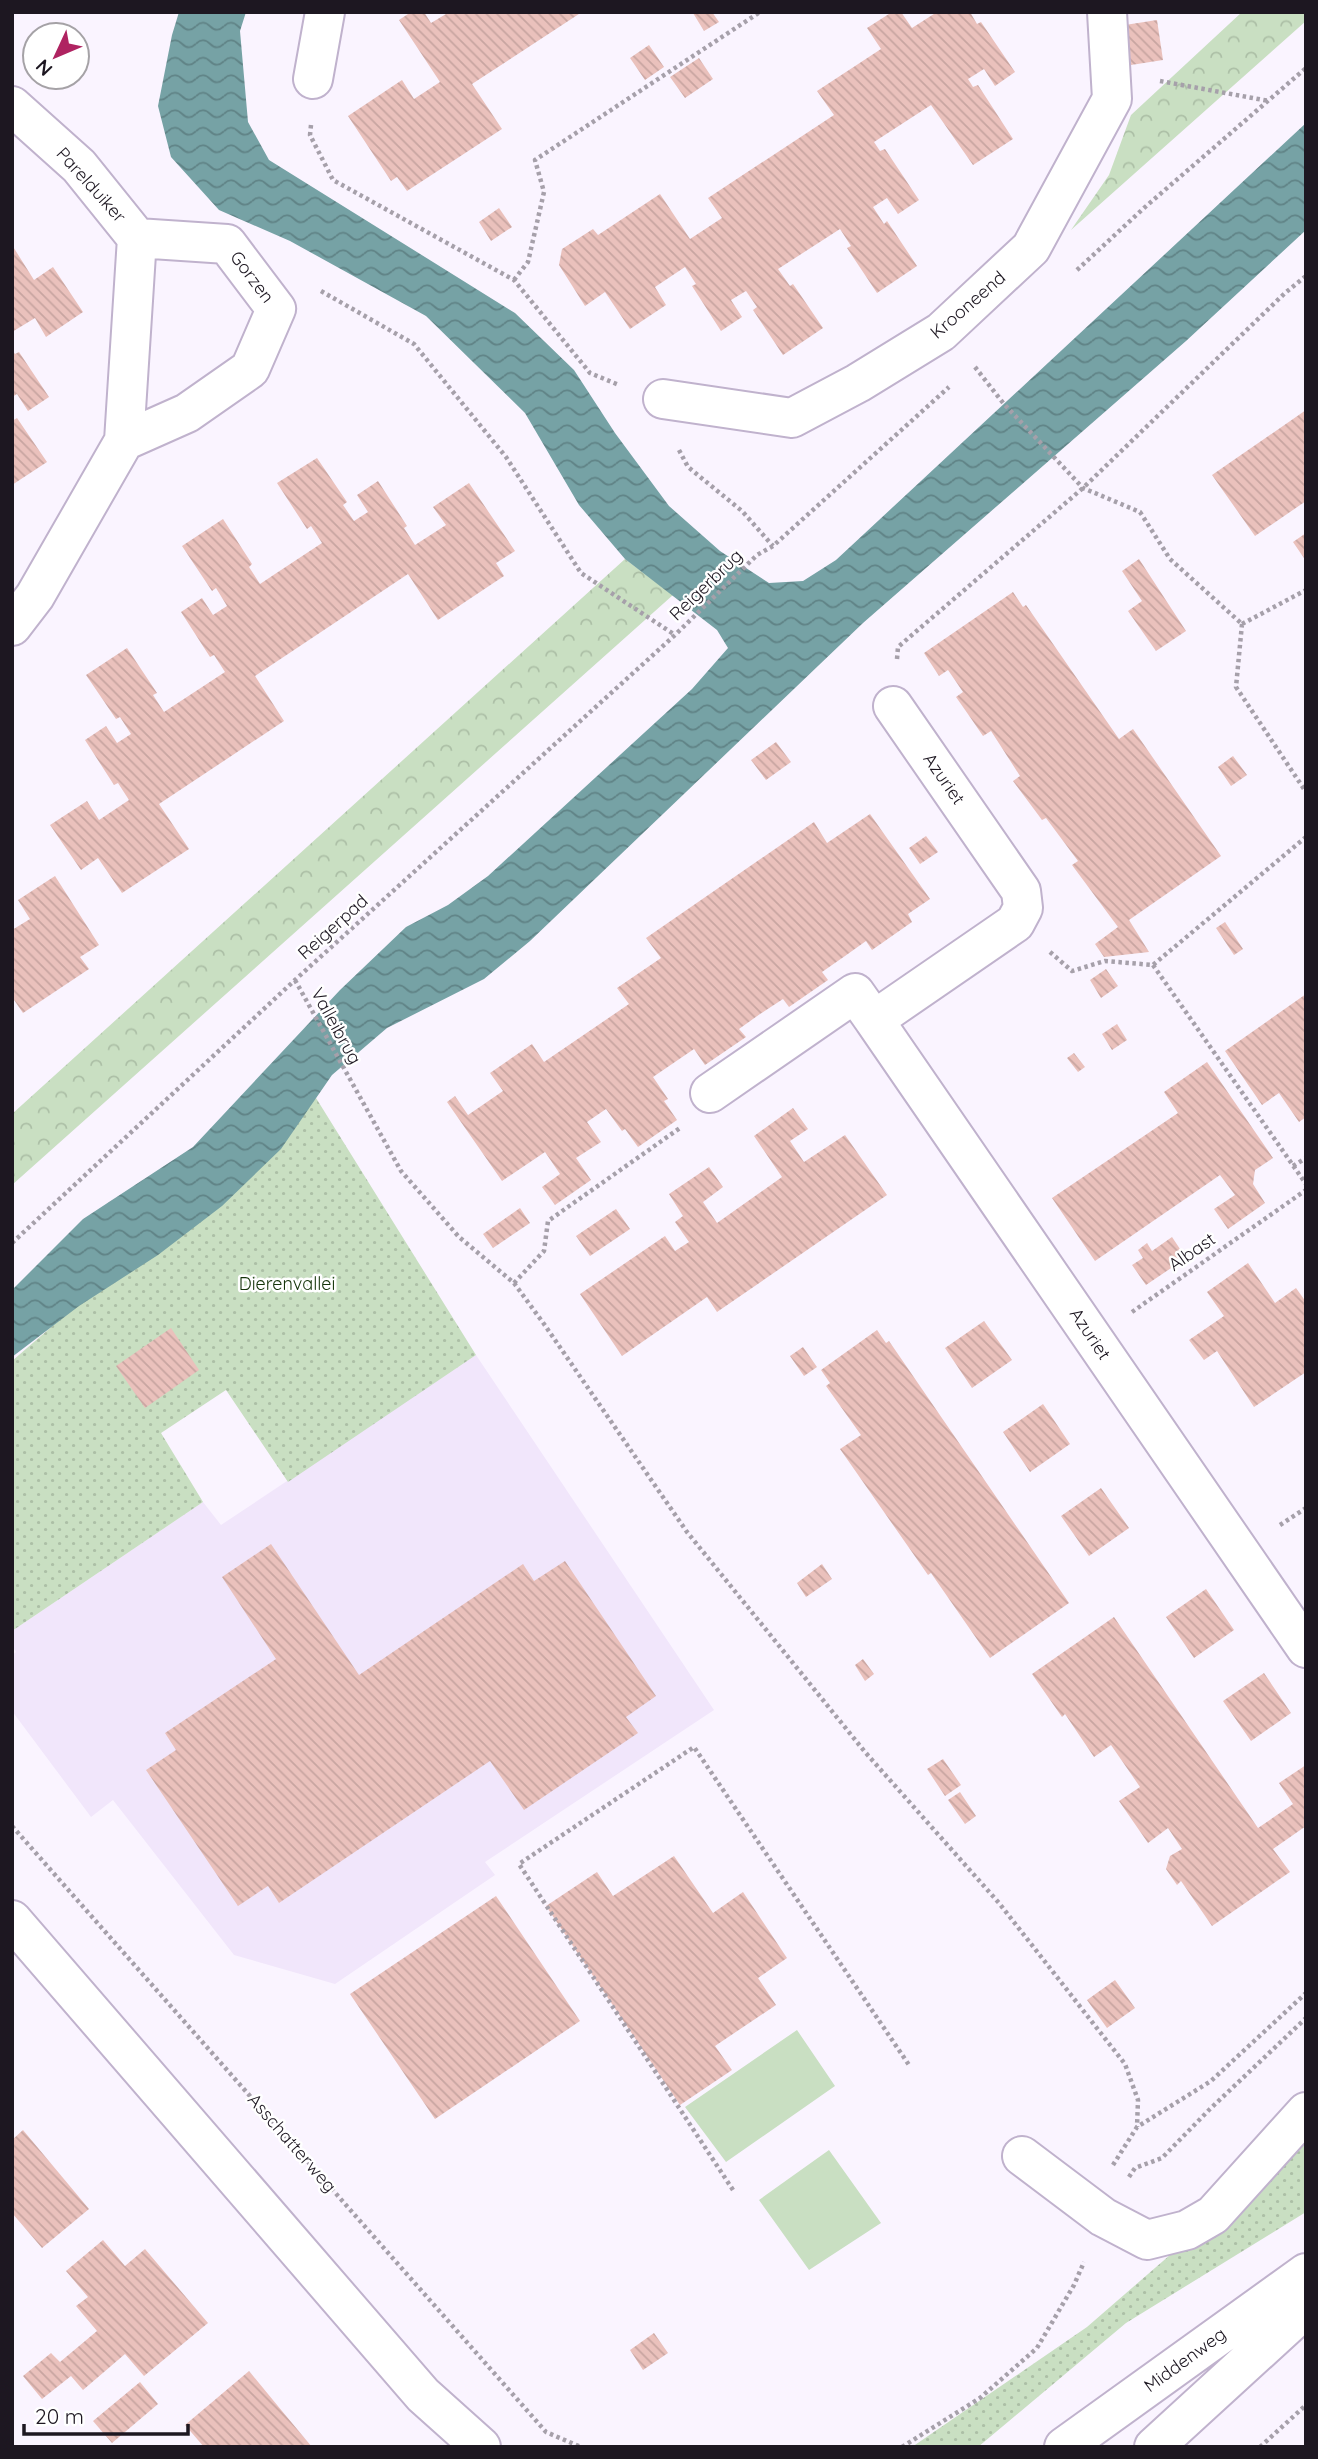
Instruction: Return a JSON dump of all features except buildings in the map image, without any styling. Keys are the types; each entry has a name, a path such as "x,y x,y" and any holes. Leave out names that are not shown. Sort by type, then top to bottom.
{"street":[{"path":"313,79 325,12"},
{"name":"Krooneend","path":"663,399 792,418 858,383 941,332 1031,248 1112,99 1107,12"},
{"name":"Parelduiker","path":"12,106 79,166 137,238"},
{"path":"12,626 35,596 124,441 137,238"},
{"name":"Gorzen","path":"124,441 187,413 250,369 276,309 227,244 137,238"},
{"name":"Azuriet","path":"893,706 1021,891 1023,908 1015,922"},
{"path":"874,1020 1015,922"},
{"name":"Azuriet","path":"709,1093 855,993 1306,1648"},
{"path":"12,1920 423,2395 481,2447"},
{"path":"1022,2156 1103,2217 1147,2240 1187,2230 1213,2215 1306,2112"},
{"name":"Middenweg","path":"1064,2447 1306,2273"},
{"path":"1154,2447 1306,2308"}],"path":[{"path":"513,280 528,262 544,192 535,160 760,12"},
{"path":"1111,72 1269,101"},
{"path":"313,79 310,135 333,180 513,280 590,373 626,388"},
{"path":"893,706 898,647 1083,488 1285,293 1306,276"},
{"path":"313,287 415,344 506,457 581,573 675,635"},
{"path":"974,365 1004,404 1083,488 1140,512 1170,559 1242,624"},
{"path":"675,444 688,467 742,511 773,546"},
{"name":"Reigerbrug","path":"675,635 757,555"},
{"path":"1242,624 1306,590"},
{"path":"1242,624 1236,687 1306,792"},
{"name":"Reigerpad","path":"12,1243 295,980 675,635"},
{"path":"1015,922 1072,971 1105,961 1153,965 1306,837"},
{"path":"1153,965 1306,1184"},
{"name":"Valleibrug","path":"295,980 401,1171 459,1237 513,1283 687,1532 865,1752 999,1903 1125,2064 1138,2100 1137,2127 1211,2081 1306,1993"},
{"path":"513,1283 544,1251 548,1221 692,1120 709,1093"},
{"path":"1293,1167 1306,1158"},
{"name":"Albast","path":"1094,1338 1306,1190"},
{"path":"733,2190 519,1864 694,1747 909,2065"},
{"name":"Asschatterweg","path":"12,1826 546,2431 581,2447"},
{"path":"1260,2447 1306,2405"}],"shaded area":[{"path":"476,1355 714,1710 485,1862 495,1875 335,1984 234,1955 113,1800 91,1817 12,1711 12,1655 16,1652 12,1646 12,1631 203,1502 221,1525"}],"green space":[{"path":"1242,12 1306,12 1306,21 1071,230 1109,175 1131,115"},
{"path":"625,559 673,595 12,1185 12,1114"},
{"name":"Dierenvallei","path":"316,1098 476,1355 288,1482 226,1390 161,1433 203,1502 12,1631 12,1361"},
{"path":"797,2030 835,2086 726,2162 685,2107"},
{"path":"1306,2123 1306,2212 1126,2323 978,2447 912,2447 1087,2327 1231,2202"},
{"path":"829,2150 881,2223 809,2270 759,2200"}],"water":[{"path":"179,12 246,12 240,31 248,122 269,160 515,313 574,370 615,433 669,506 720,551 769,583 803,581 836,560 1306,123 1306,230 1186,341 863,623 530,941 484,979 387,1028 332,1075 281,1149 222,1206 158,1255 79,1306 12,1357 12,1290 83,1219 193,1147 340,990 406,927 448,905 488,876 692,689 728,648 717,630 625,559 579,505 525,413 426,316 290,241 219,210 171,157 158,106"}]}
